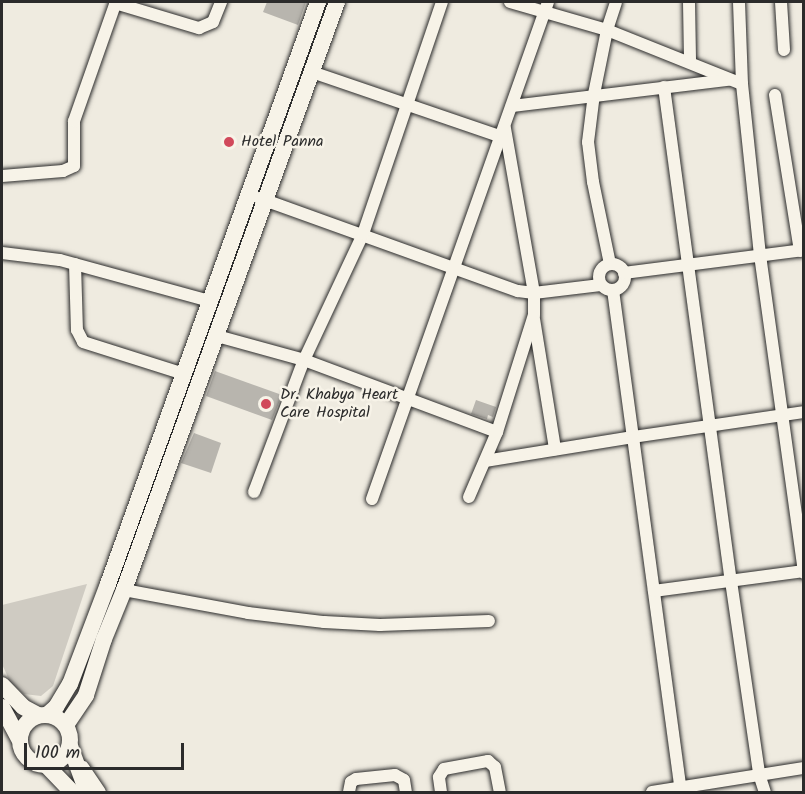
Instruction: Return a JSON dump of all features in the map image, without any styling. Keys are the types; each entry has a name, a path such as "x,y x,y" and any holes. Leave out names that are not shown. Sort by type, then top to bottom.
{"main road":[{"path":"19,739 22,728 28,720 56,707 70,684 250,195 318,2"},
{"path":"41,764 57,762 65,755 68,736 86,695 104,639 267,200 337,2"},
{"path":"2,685 23,707 58,718 68,736 87,792"},
{"path":"2,707 27,758 41,764 72,792"}],"street":[{"path":"2,176 63,171 74,166 74,121 116,2 199,28 213,22 221,2"},
{"path":"254,492 304,360 363,234 442,2"},
{"path":"510,2 545,7 737,82"},
{"path":"610,264 588,142 594,94 607,30 616,2"},
{"path":"689,2 690,62"},
{"path":"654,591 804,572 737,82 739,2"},
{"path":"781,2 784,50"},
{"path":"372,499 503,132 545,7"},
{"path":"312,72 406,105 503,132"},
{"path":"512,106 594,94 737,82"},
{"path":"664,87 731,581 759,774 765,792"},
{"path":"624,273 802,250 775,95"},
{"path":"503,132 534,293 534,315 555,449"},
{"path":"250,195 518,291 534,293 607,287 623,282 624,273 619,266 610,264"},
{"path":"2,253 25,254 75,264 210,301"},
{"path":"75,264 77,330 83,342 184,374"},
{"path":"610,264 600,272 607,287 633,437 681,790"},
{"path":"469,497 497,432 534,315"},
{"path":"217,336 304,360 497,432"},
{"path":"485,460 804,412"},
{"path":"124,590 248,613 324,622 380,626 489,621"},
{"path":"68,736 84,768 100,792"},
{"path":"441,792 439,777 444,769 488,761 495,767 500,792"},
{"path":"41,764 63,792"},
{"path":"652,792 681,790 759,774 804,768"},
{"path":"349,792 351,782 356,779 395,775 404,780 406,792"}],"shaded area":[{"path":"87,584 53,686 41,696 24,694 10,682 2,664 2,605"}],"building":[{"path":"267,2 306,2 298,25 263,12"},
{"path":"215,371 282,395 272,420 206,396"},
{"path":"476,400 496,407 493,417 488,415 487,419 471,414"},
{"path":"194,433 221,443 211,473 181,463"}],"place":[{"name":"Hotel Panna","path":"229,142"},
{"name":"Dr. Khabya Heart Care Hospital","path":"266,404"}]}
